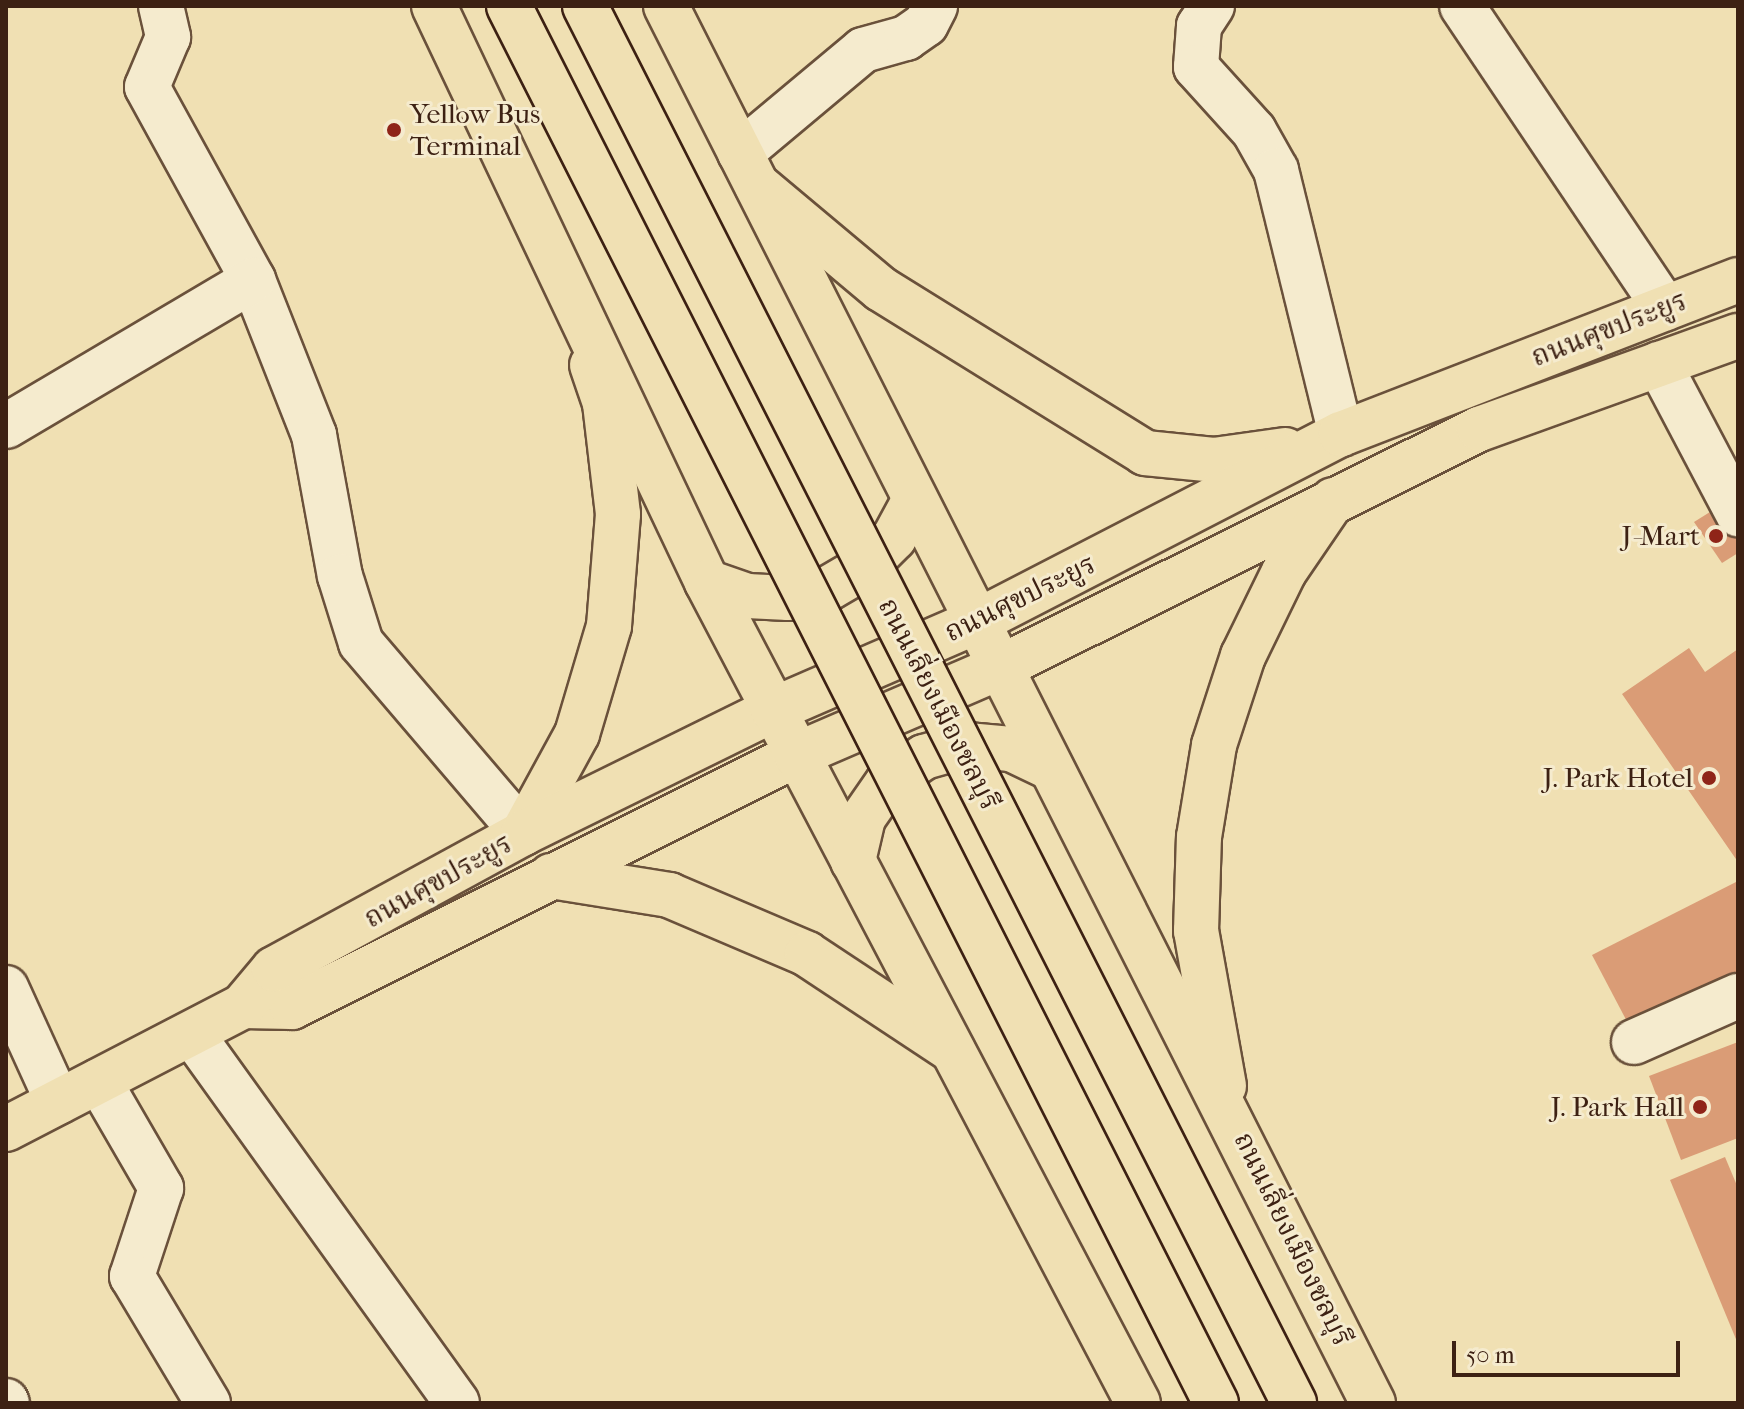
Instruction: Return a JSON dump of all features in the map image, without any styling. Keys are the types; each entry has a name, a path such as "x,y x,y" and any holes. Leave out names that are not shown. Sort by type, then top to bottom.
{"main road":[{"path":"434,6 707,582 1138,1403"},
{"path":"509,6 1216,1403"},
{"name":"ถนนเลี่ยงเมืองชลบุรี","path":"585,6 1294,1403"},
{"name":"ถนนเลี่ยงเมืองชลบุรี","path":"666,6 914,501 980,620 1051,768 1231,1114 1373,1403"},
{"path":"749,169 881,289 1145,453 1214,460 1328,440"},
{"name":"ถนนศุขประยูร","path":"6,1129 243,1006 274,969 523,833 773,710 980,620 1328,440 1738,280"},
{"path":"523,833 577,734 609,626 615,486 605,403 570,296"},
{"name":"ถนนศุขประยูร","path":"243,1006 292,1007 796,755 1003,666 1337,495 1479,429 1738,336"},
{"path":"1231,1114 1207,1024 1196,931 1199,837 1214,745 1243,656 1284,572 1337,495"},
{"path":"707,582 747,596 788,598 829,588 865,567 894,538 914,501"},
{"path":"853,861 872,806 888,782 924,757 967,745 996,748 1051,768"},
{"path":"551,876 669,895 807,954 952,1050"}],"street":[{"path":"161,6 168,37 147,87 253,280 314,435 340,576 361,643 523,833"},
{"path":"749,169 863,50 906,38 926,24 935,6"},
{"path":"1212,6 1199,26 1196,67 1254,131 1276,170 1328,440"},
{"path":"1462,6 1665,308"},
{"path":"6,426 253,280"},
{"path":"1659,364 1738,514"},
{"path":"6,988 58,1102"},
{"path":"1634,1042 1738,996"},
{"path":"192,1034 457,1403"},
{"path":"99,1081 161,1188 132,1276 208,1403"}],"building":[{"path":"1718,507 1738,537 1738,553 1722,563 1694,522"},
{"name":"J. Park Hotel","path":"1689,648 1705,672 1738,649 1738,862 1622,694"},
{"path":"1738,881 1738,977 1632,1031 1592,955"},
{"name":"J. Park Hall","path":"1738,1042 1738,1138 1681,1160 1649,1076"},
{"path":"1725,1157 1738,1188 1738,1344 1670,1180"}],"place":[{"name":"Yellow Bus Terminal","path":"394,130"},
{"name":"J-Mart","path":"1716,536"},
{"name":"J. Park Hotel","path":"1709,778"},
{"name":"J. Park Hall","path":"1700,1107"}]}
